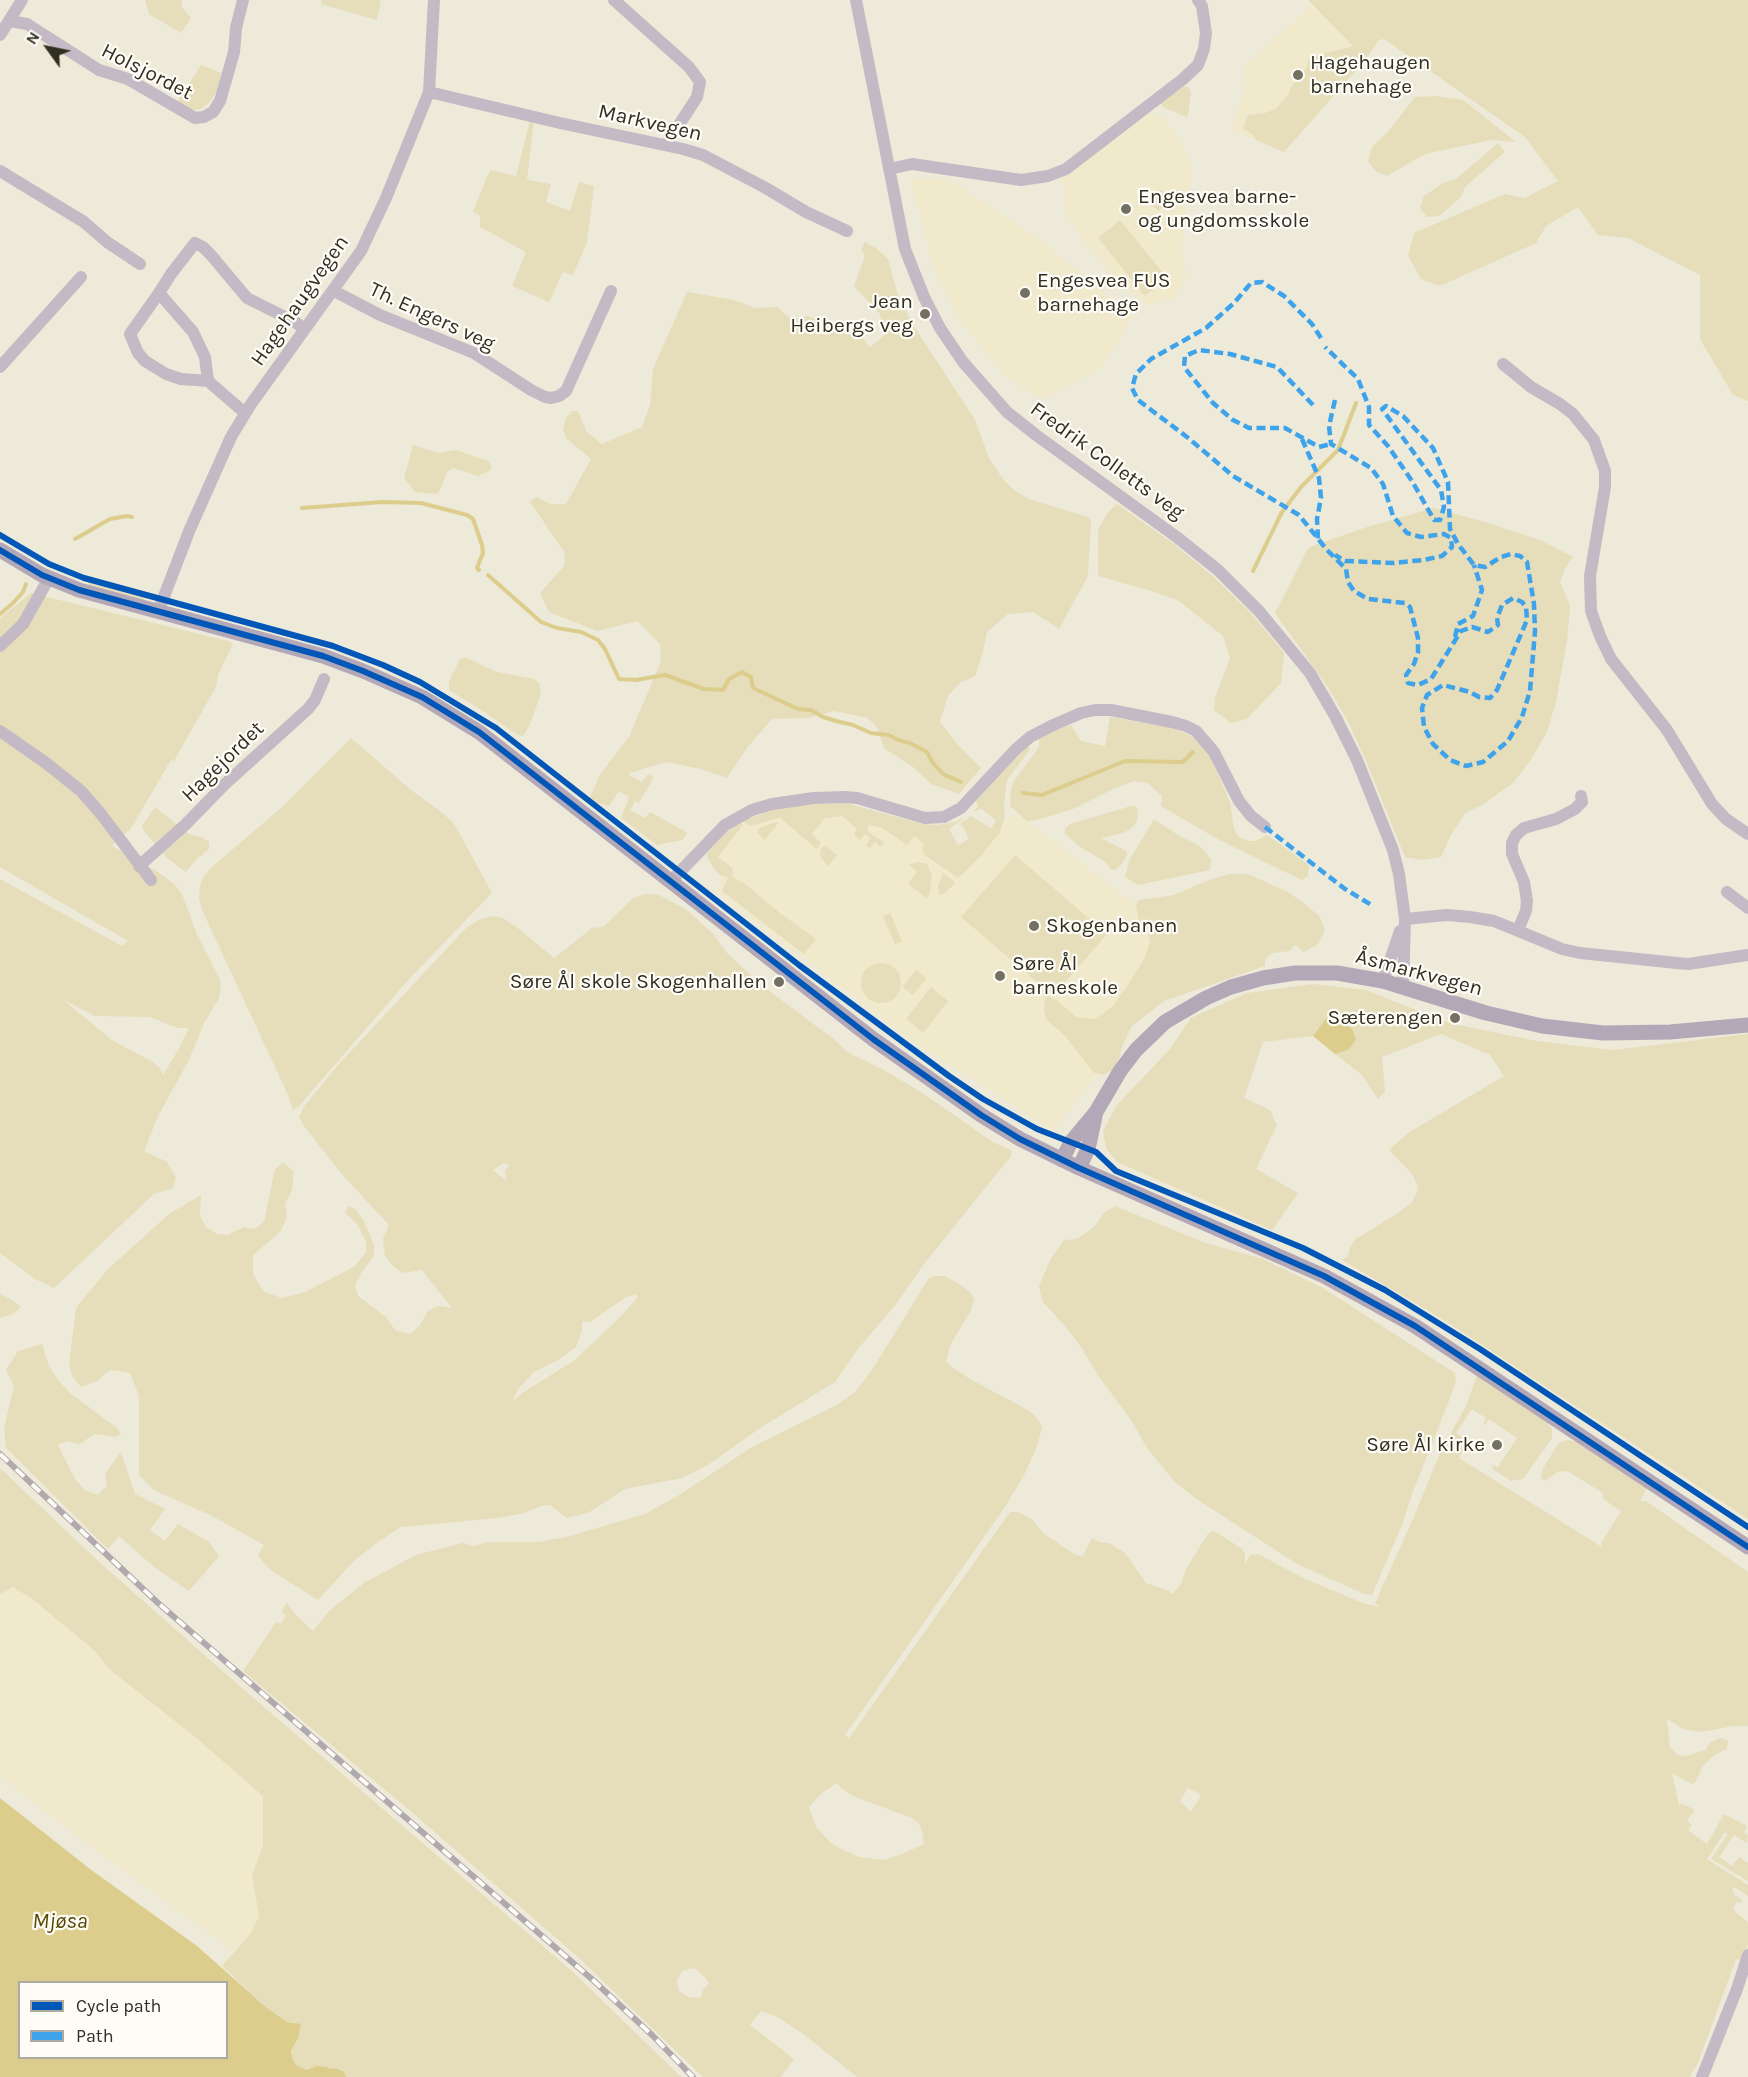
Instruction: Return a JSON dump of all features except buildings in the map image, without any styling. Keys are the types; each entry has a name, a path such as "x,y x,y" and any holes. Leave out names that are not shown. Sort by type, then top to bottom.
{"main road":[{"path":"0,550 22,565 79,590 323,656 422,697 479,732 873,1039 939,1087 1020,1139 1079,1168 1324,1276 1415,1326 1748,1547"},
{"name":"Åsmarkvegen","path":"1062,1160 1071,1142 1096,1112 1120,1071 1136,1050 1165,1022 1206,998 1231,987 1263,978 1294,973 1336,973 1403,986 1486,1013 1542,1026 1603,1033 1670,1032 1748,1025"},
{"name":"Åsmarkvegen","path":"1079,1168 1088,1149 1096,1112"}],"street":[{"name":"Holsjordet","path":"9,21 27,24 99,70 128,80 176,110 195,118 204,117 213,112 220,101 234,52 236,28 243,0"},
{"name":"Hagehaugvegen","path":"158,612 216,471 245,413 361,251 405,156 429,92 434,0"},
{"name":"Fredrik Colletts veg","path":"856,0 905,249 911,267 940,328 963,362 1007,412 1178,538 1226,578 1259,610 1310,673 1335,716 1377,807 1399,874 1405,919 1403,986"},
{"path":"889,169 912,164 1021,180 1048,176 1066,169 1198,65 1204,49 1206,33 1206,23 1198,0"},
{"path":"617,1 689,67 700,82 697,97 666,145"},
{"path":"20,3 27,24"},
{"path":"0,35 20,3"},
{"name":"Markvegen","path":"429,92 703,155 806,212 847,231"},
{"path":"0,171 84,222 107,242 140,264"},
{"path":"245,413 208,381 181,379 166,374 145,361 138,353 130,334 171,274 195,243 212,255 247,297 305,329"},
{"path":"0,367 81,278"},
{"name":"Th. Engers veg","path":"334,291 380,315 474,353 544,397 560,396 566,391 611,291"},
{"path":"159,293 193,332 205,357 208,381"},
{"path":"1503,364 1531,387 1573,414 1594,440 1605,471 1605,487 1590,576 1591,611 1600,636 1611,659 1667,730 1712,804 1726,819 1748,834"},
{"path":"0,646 28,618 49,578"},
{"name":"Hagejordet","path":"139,866 308,709 315,700 324,679"},
{"path":"671,881 725,825 752,810 772,804 814,798 845,797 857,798 924,818 944,817 961,808 1030,737 1081,713 1095,710 1111,710 1172,722 1196,731 1214,752 1239,801 1251,816 1265,827"},
{"path":"0,731 81,791 151,880"},
{"path":"1518,930 1526,911 1527,901 1524,882 1512,854 1512,843 1516,835 1524,828 1556,819 1575,809 1582,802 1581,796"},
{"path":"1727,892 1748,908"},
{"path":"1405,919 1447,915 1494,921 1562,949 1580,953 1688,964 1748,955"},
{"name":"Fredrik Colletts veg","path":"1383,981 1405,919"},
{"path":"1702,2077 1748,1955"}],"shaded area":[{"path":"145,0 183,0 181,6 191,18 181,33 149,14"},
{"path":"322,0 381,1 377,20 321,4"},
{"path":"1308,0 1748,0 1748,401 1733,395 1700,339 1700,275 1628,238 1598,235 1578,207 1546,226 1536,243 1440,286 1421,279 1408,256 1414,233 1505,194 1524,198 1558,181 1525,137 1384,39 1379,40 1366,59 1284,152 1256,140 1243,128 1248,115 1276,109 1307,67 1308,61 1319,55 1353,46"},
{"name":"Hagehaugen barnehage","path":"1312,5 1366,59 1284,152 1230,129 1247,84 1244,66"},
{"path":"201,65 221,73 218,89 212,100 201,109 194,110 176,104"},
{"path":"1182,86 1188,87 1191,92 1186,117 1163,107 1160,102"},
{"path":"1436,96 1463,100 1516,142 1491,140 1425,154 1387,176 1375,171 1368,161 1372,147 1387,133 1415,97"},
{"name":"Engesvea barne- og ungdomsskole","path":"1148,113 1165,119 1180,142 1193,170 1183,231 1182,253 1187,276 1174,298 1148,305 1123,288 1085,243 1064,211 1063,187 1060,178"},
{"path":"530,120 534,121 527,180 551,184 546,202 570,211 579,182 594,186 587,242 573,275 563,272 549,302 512,286 526,252 480,227 480,216 473,211 490,170 516,176"},
{"path":"1498,143 1505,152 1465,187 1461,197 1439,216 1427,217 1420,208 1424,196 1443,183 1456,179"},
{"name":"Engesvea FUS barnehage","path":"910,179 947,179 1042,241 1133,318 1100,369 1042,399 1006,377 960,321 934,269"},
{"path":"1161,190 1167,195 1167,200 1159,211 1146,201 1155,191"},
{"path":"1120,220 1167,278 1145,296 1098,238"},
{"path":"865,242 888,259 897,292 912,323 975,420 989,458 1003,479 1014,490 1029,499 1088,517 1091,521 1088,576 1059,629 1033,612 1008,614 987,632 975,676 961,682 948,696 940,722 958,745 981,768 959,794 931,784 913,767 884,748 877,727 868,718 834,711 807,718 772,719 747,748 727,778 701,769 666,762 630,773 629,775 642,782 648,774 654,777 639,803 635,801 630,810 645,818 650,812 687,834 682,840 657,845 621,818 629,797 619,791 609,806 588,801 601,773 629,737 661,661 660,644 637,621 597,631 549,612 540,593 564,566 565,553 530,502 536,497 551,504 566,504 591,459 567,439 563,430 566,418 572,411 578,411 587,432 602,444 642,427 650,405 653,369 687,292 734,300 755,308 777,307 791,319 808,316 836,329 856,331 870,347 885,335 880,314 854,286 865,256 861,249"},
{"path":"413,445 439,453 456,450 488,461 492,467 478,476 453,468 448,471 438,494 415,492 404,478"},
{"path":"1117,504 1174,544 1217,580 1251,613 1284,653 1281,683 1247,719 1231,723 1214,710 1215,698 1230,658 1223,636 1179,601 1098,576 1098,530 1108,512"},
{"path":"1434,508 1540,540 1573,557 1560,582 1570,605 1567,641 1556,702 1547,732 1530,761 1513,783 1482,805 1465,813 1441,857 1422,860 1405,857 1346,718 1326,684 1275,613 1309,547 1367,527"},
{"path":"90,582 147,598 142,601 87,585"},
{"path":"31,593 233,644 218,675 216,687 174,761 171,760 130,830 117,839 112,846 158,872 174,884 182,894 196,932 221,982 219,998 204,1023 189,1060 158,1116 144,1151 167,1162 176,1178 173,1188 154,1194 54,1288 35,1279 0,1253 0,879 122,946 128,941 0,867 0,618","holes":["62,999 95,1016 150,1017 178,1028 189,1028 163,1075 160,1068 151,1061 112,1040"]},
{"path":"465,657 497,672 534,679 539,683 541,693 524,735 513,732 449,690 449,681 460,659"},
{"path":"1110,717 1173,728 1193,737 1209,755 1217,772 1230,802 1234,829 1239,837 1255,841 1267,835 1309,865 1308,876 1302,880 1221,841 1161,806 1162,796 1148,783 1134,781 1073,809 1036,820 1027,821 1010,806 1011,788 1014,781 1039,747 1039,739 1052,731 1071,725 1081,741 1105,746"},
{"path":"351,738 455,825 492,893 410,978 299,1106 293,1110 203,912 199,899 200,886 204,876 212,867 281,808"},
{"path":"1027,746 1030,748 1029,751 1007,780 1005,816 1000,832 981,856 958,878 926,856 922,850 924,844 914,836 907,845 882,828 869,825 867,831 884,842 880,847 875,842 870,848 866,845 871,838 865,834 860,840 854,835 857,829 842,816 825,818 812,834 821,843 817,849 780,818 750,826 742,821 773,810 799,805 845,803 923,824 936,825 955,822 963,818 949,829 958,845 969,839 962,825 958,825 971,816 991,828 996,821 982,809 976,812 974,810 978,806 976,801"},
{"path":"1131,806 1137,809 1138,818 1134,826 1124,833 1101,838 1126,851 1127,855 1122,864 1115,870 1111,870 1107,863 1079,846 1065,834 1065,829 1070,824"},
{"path":"155,807 189,834 209,842 207,852 205,851 204,855 198,857 186,872 167,858 144,831 142,826"},
{"name":"Søre Ål barneskole","path":"1018,814 1136,905 1154,923 1174,962 1102,1067 1054,1131 915,1043 717,892 723,874 717,857 743,825 750,826 781,818 842,816 914,831 966,861 1001,823"},
{"path":"1154,819 1201,847 1211,859 1210,870 1138,885 1125,877 1129,861"},
{"path":"740,822 743,825 718,857 732,868 733,877 816,939 804,954 722,891 728,877 720,875 714,869 707,853"},
{"path":"779,822 765,840 757,833 759,828"},
{"path":"825,846 837,855 828,866 820,856 821,848"},
{"name":"Skogenbanen","path":"1015,855 1107,934 1053,996 961,917"},
{"path":"919,862 927,864 932,876 930,893 926,898 908,884 917,872 908,864"},
{"path":"943,873 955,883 940,895 938,886"},
{"path":"1229,874 1248,874 1288,892 1305,904 1320,917 1325,930 1318,944 1304,952 1295,945 1290,951 1272,953 1265,959 1265,966 1164,1001 1132,1026 1121,1049 1120,1057 1112,1070 1104,1075 1094,1073 1065,1036 1046,1019 1044,1008 1046,995 1055,999 1076,1017 1094,1019 1104,1013 1113,1006 1126,988 1144,959 1150,943 1147,928 1139,921 1136,905 1139,900 1174,895"},
{"path":"645,894 659,895 687,910 760,984 835,1040 847,1052 921,1092 993,1142 1012,1151 1011,1156 924,1264 897,1303 857,1350 835,1382 760,1428 708,1465 682,1478 625,1489 588,1513 567,1518 550,1505 498,1518 401,1527 354,1561 318,1600 269,1569 258,1555 264,1545 210,1515 154,1490 139,1475 139,1396 130,1373 110,1370 97,1381 81,1387 72,1376 69,1363 76,1308 107,1270 149,1232 169,1214 201,1195 200,1216 206,1227 217,1234 228,1235 244,1227 254,1229 264,1222 275,1169 283,1162 294,1172 292,1190 285,1204 287,1218 280,1232 253,1255 253,1274 264,1292 282,1298 305,1292 354,1267 366,1252 366,1241 357,1224 345,1213 348,1206 355,1209 363,1219 374,1245 374,1256 355,1285 358,1296 386,1317 395,1330 410,1334 420,1325 428,1311 439,1306 452,1308 422,1270 402,1273 392,1265 385,1256 383,1239 389,1225 340,1172 299,1117 305,1105 338,1065 467,927 492,916 503,918 554,958 592,928 603,927 633,898","holes":["503,1163 509,1165 505,1171 506,1181 493,1170","637,1294 637,1298 621,1316 575,1360 522,1393 512,1402 519,1388 534,1372 558,1360 576,1347 582,1331 582,1321 590,1322 626,1297"]},
{"path":"890,913 902,941 895,944 883,916"},
{"path":"881,963 895,969 901,983 895,997 881,1003 867,997 861,983 867,969"},
{"path":"916,970 927,978 913,995 902,987"},
{"path":"1313,984 1366,990 1449,1023 1537,1041 1613,1050 1748,1034 1748,1519 1447,1322 1342,1260 1348,1256 1350,1247 1356,1239 1398,1213 1412,1202 1417,1192 1418,1187 1412,1174 1389,1150 1408,1133 1504,1076 1490,1055 1441,1034 1382,1057 1385,1092 1378,1099 1362,1075 1335,1054 1348,1050 1326,1018 1313,1036 1263,1042 1244,1098 1270,1110 1277,1125 1256,1169 1298,1193 1272,1230 1117,1162 1106,1148 1103,1131 1117,1105 1170,1049 1191,1018 1247,993"},
{"path":"931,987 948,1001 923,1033 906,1019"},
{"path":"1115,1206 1206,1243 1263,1259 1323,1288 1455,1373 1454,1388 1402,1525 1372,1595 1364,1594 1297,1564 1198,1500 1175,1482 1147,1448 1131,1420 1100,1378 1081,1347 1042,1301 1039,1286 1050,1260 1064,1240 1077,1239 1094,1227 1105,1212"},
{"path":"944,1276 969,1291 974,1299 971,1310 951,1344 946,1361 970,1379 1028,1410 1037,1418 1042,1427 1037,1447 1005,1507 845,1735 849,1738 1010,1512 1017,1512 1032,1519 1044,1534 1076,1555 1083,1556 1092,1538 1099,1542 1109,1543 1125,1553 1146,1583 1172,1594 1181,1584 1186,1569 1207,1535 1212,1531 1242,1549 1245,1554 1245,1564 1250,1555 1258,1554 1305,1579 1363,1603 1380,1607 1375,1603 1440,1453 1467,1404 1477,1375 1545,1421 1552,1428 1552,1438 1523,1479 1511,1481 1492,1469 1491,1464 1498,1467 1517,1438 1489,1419 1485,1425 1483,1424 1486,1418 1472,1409 1456,1433 1469,1441 1459,1458 1602,1547 1601,1543 1621,1511 1603,1499 1603,1493 1567,1471 1557,1472 1545,1481 1541,1478 1542,1470 1558,1444 1567,1440 1576,1442 1647,1488 1640,1501 1646,1501 1748,1572 1748,1726 1733,1726 1702,1732 1683,1729 1667,1719 1670,1747 1677,1755 1686,1756 1706,1750 1709,1743 1720,1738 1728,1740 1727,1749 1713,1756 1703,1766 1695,1783 1692,1784 1672,1773 1679,1805 1681,1803 1695,1810 1687,1821 1692,1825 1688,1830 1707,1844 1724,1814 1747,1826 1744,1832 1748,1835 1747,1843 1734,1835 1719,1857 1732,1866 1739,1857 1748,1863 1748,1881 1711,1859 1728,1834 1725,1832 1707,1859 1748,1885 1748,1896 1732,1888 1735,1895 1743,1901 1736,1902 1733,1910 1748,1922 1748,1943 1743,1960 1736,1959 1698,2063 1689,2077 857,2077 802,2033 777,2017 761,2011 750,2025 794,2059 781,2077 703,2077 579,1958 414,1814 243,1671 276,1622 281,1624 286,1616 281,1611 287,1603 313,1631 329,1611 364,1583 416,1555 463,1543 474,1546 488,1542 539,1542 566,1537 645,1514 679,1495 752,1447 835,1406 855,1392 872,1370 929,1278","holes":["837,1783 853,1796 909,1817 918,1822 924,1844 884,1860 859,1857 833,1845 816,1827 809,1807 822,1793","1188,1788 1201,1795 1191,1812 1180,1801","694,1968 709,1983 703,1990 701,1998 689,1997 679,1991 677,1980 682,1971"]},
{"path":"0,1293 21,1307 13,1314 0,1318"},
{"path":"42,1344 49,1366 58,1380 70,1393 117,1428 121,1434 115,1437 95,1434 79,1444 67,1441 58,1445 75,1479 85,1490 98,1495 107,1486 105,1474 121,1452 135,1494 165,1509 150,1530 165,1541 178,1524 209,1542 219,1556 189,1591 154,1567 119,1536 108,1549 6,1448 4,1428 14,1386 6,1370 18,1351"},
{"path":"0,1468 98,1561 235,1682 574,1973 681,2077 346,2077 344,2072 307,2070 296,2065 291,2051 298,2038 294,2022 287,2022 267,2008 222,1966 251,1933 259,1916 252,1875 263,1845 263,1796 195,1737 109,1669 94,1650 32,1599 13,1587 0,1594"},
{"path":"13,1587 32,1599 94,1650 109,1669 195,1737 263,1796 263,1845 252,1875 260,1916 251,1933 231,1954 223,1943 94,1849 0,1776 0,1594"}],"water":[{"path":"1326,1018 1334,1018 1352,1029 1356,1040 1348,1050 1335,1054 1313,1036"},
{"name":"Mjøsa","path":"0,1798 90,1869 197,1946 267,2008 287,2022 301,2024 298,2038 291,2051 296,2065 307,2070 316,2066 335,2068 344,2072 346,2077 0,2077"}],"waterway":[{"path":"1253,571 1282,512 1301,487 1338,450 1356,403"},
{"path":"302,508 382,502 421,503 467,515 473,519 482,545 483,553 477,568 479,570"},
{"path":"75,539 110,519 132,517"},
{"path":"488,575 541,622 557,628 581,632 598,640 605,649 619,679 636,680 665,675 704,689 723,690 729,679 742,672 751,677 753,688 798,709 811,710 823,717 910,743 927,752 943,774 961,782"},
{"path":"0,614 23,592 26,584"},
{"path":"1023,793 1042,795 1125,761 1183,762 1193,752"}],"railway":[{"path":"0,1454 158,1603 594,1981 693,2077"}],"marked path":[{"path":"1321,338 1312,324 1284,296 1262,282 1251,283 1234,303 1206,328 1151,359 1136,374 1132,388 1138,400 1233,476 1299,515 1327,550 1346,569 1348,582 1354,591 1368,599 1405,603 1410,607 1418,638 1418,652 1414,664 1406,675 1408,683 1418,685 1431,679 1461,631 1472,627 1488,632 1498,625 1497,618 1502,605 1513,598 1522,602 1526,607 1527,620 1497,690 1490,698 1479,697 1470,692 1443,685 1427,695 1422,708 1424,727 1433,744 1450,760 1466,766 1483,762 1508,741 1522,717 1530,691 1535,631 1534,604 1527,562 1520,556 1511,554 1485,567 1474,565 1450,529 1448,482 1433,448 1403,416 1386,406 1382,409 1441,490 1444,507 1440,520 1434,520 1412,481 1388,446 1369,425 1369,407 1358,379 1325,347"},
{"path":"1313,405 1277,367 1230,354 1199,350 1185,356 1184,367 1213,403 1233,420 1249,428 1285,428 1319,447 1331,444"},
{"path":"1335,400 1329,426 1331,444 1371,468 1383,484 1393,516 1407,533 1421,537 1444,534 1451,538 1452,547 1442,556 1394,563 1345,561 1335,555"},
{"path":"1302,439 1319,478 1321,498 1317,519 1318,539"},
{"path":"1455,637 1458,624 1473,616 1482,590 1474,565"},
{"path":"1265,827 1345,889 1373,906"}],"cycle path":[{"path":"0,535 49,564 84,578 333,646 420,682 496,728 799,965 983,1099 1037,1129 1096,1152 1116,1171 1303,1248 1385,1290 1480,1349 1748,1527"},
{"path":"0,550 42,575 79,590 323,656 422,697 479,732 873,1039 981,1115 1020,1139 1079,1168 1324,1276 1415,1326 1748,1547"}],"place":[{"name":"Hagehaugen barnehage","path":"1298,75"},
{"name":"Engesvea barne- og ungdomsskole","path":"1126,209"},
{"name":"Engesvea FUS barnehage","path":"1025,293"},
{"name":"Jean Heibergs veg","path":"925,314"},
{"name":"Skogenbanen","path":"1034,926"},
{"name":"Søre Ål barneskole","path":"1000,976"},
{"name":"Søre Ål skole Skogenhallen","path":"779,982"},
{"name":"Sæterengen","path":"1455,1018"},
{"name":"Søre Ål kirke","path":"1497,1445"}]}
